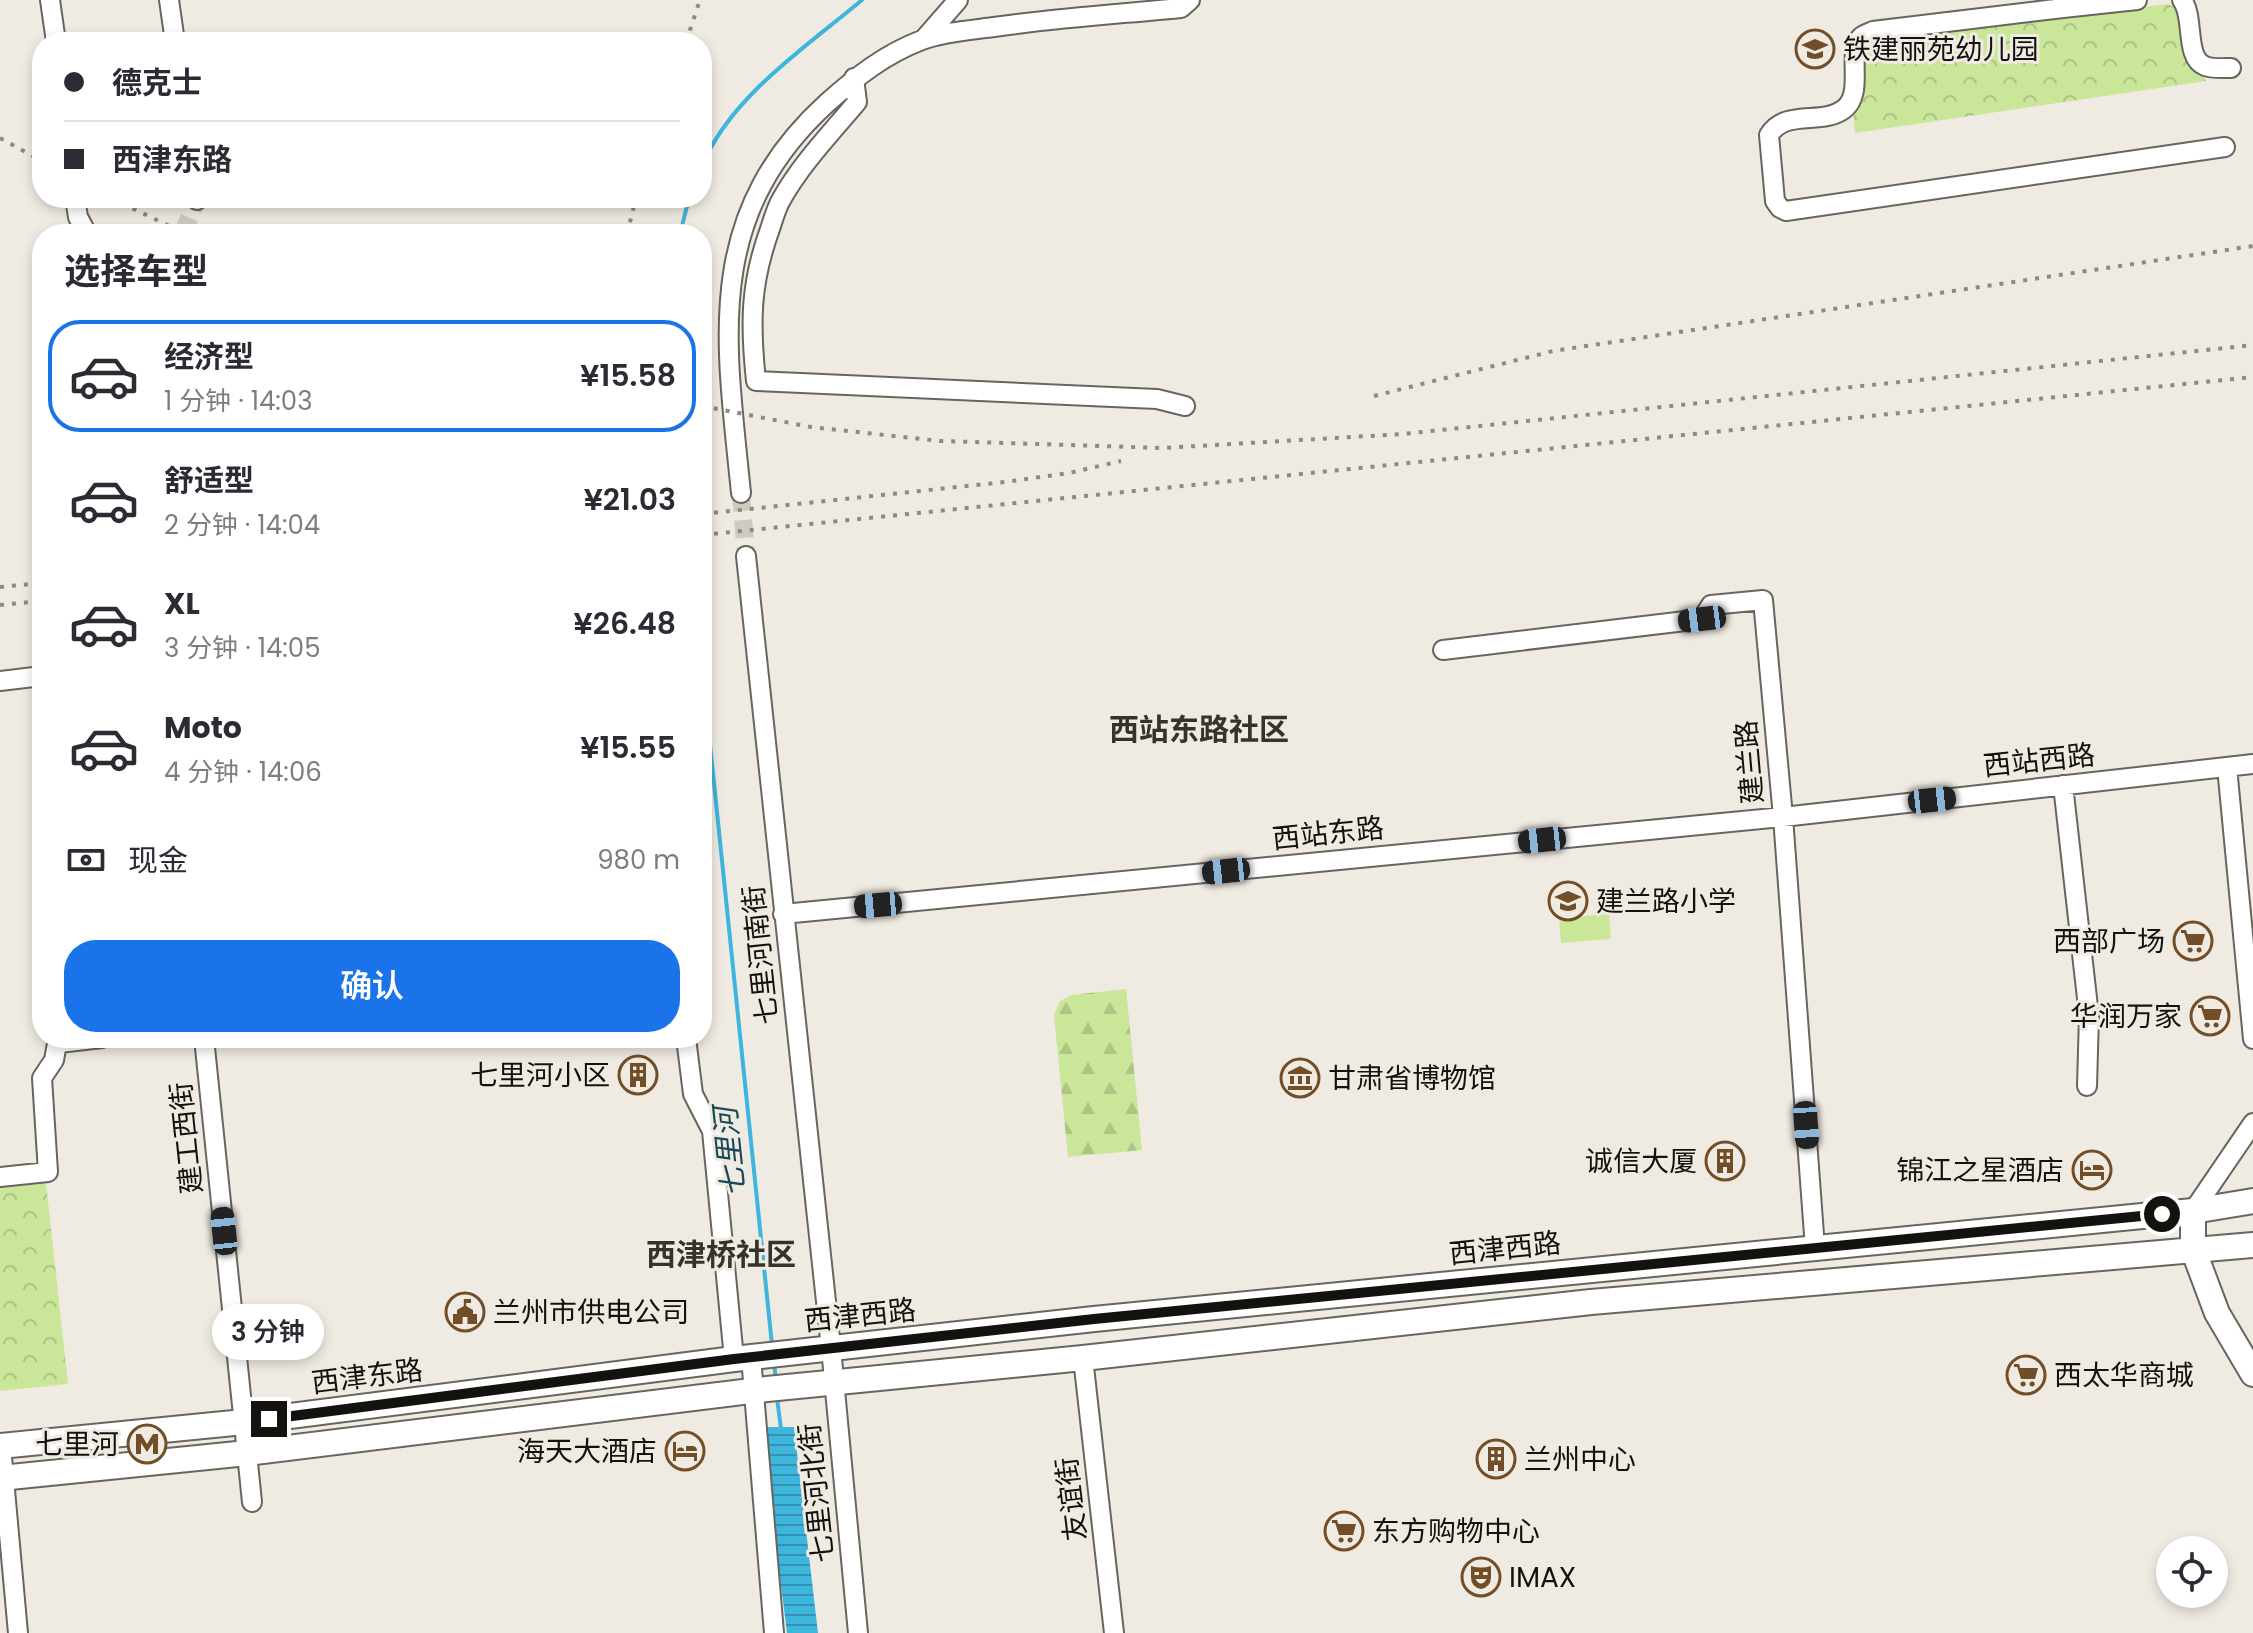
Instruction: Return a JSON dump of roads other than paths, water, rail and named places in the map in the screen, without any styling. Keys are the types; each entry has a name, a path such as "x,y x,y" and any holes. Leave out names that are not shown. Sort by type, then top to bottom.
{"main road":[{"name":"西津西路","path":"749,1357 1094,1319 2193,1211 2253,1201"},
{"path":"2193,1211 2193,1249 2217,1313 2253,1374"},
{"path":"2,1477 247,1453 760,1390 1578,1303 2253,1245"},
{"path":"1090,1357 1094,1319"},
{"name":"西津东路","path":"3,1446 244,1422 749,1357"}],"street":[{"path":"50,0 55,32"},
{"path":"169,0 174,32"},
{"path":"924,39 958,0"},
{"path":"741,493 728,345 730,279 737,249 757,195 791,141 816,113 854,78 883,58 924,39 1014,24 1181,8 1190,0"},
{"path":"2137,0 2062,4 1873,31 1860,38 1856,49 1851,101 1843,109 1830,114 1783,121 1769,135 1775,201 1786,211 2225,147"},
{"path":"2182,0 2187,10 2195,57 2203,65 2231,68"},
{"path":"854,78 857,102 813,154 780,201 761,256 752,291 756,381 1157,399 1185,406"},
{"name":"七里河南街","path":"746,556 831,1348"},
{"name":"建兰路","path":"1443,650 1702,619 1711,605 1763,600 1783,817 1815,1248"},
{"path":"0,681 32,677"},
{"name":"西站西路","path":"1783,817 2253,764"},
{"path":"2227,767 2253,1039"},
{"path":"2063,785 2089,1016 2087,1086"},
{"name":"西站东路","path":"783,914 1783,817"},
{"path":"0,1177 48,1172 42,1078 54,1060 57,1048"},
{"name":"建工西街","path":"205,1048 252,1502"},
{"path":"687,1048 693,1094 712,1131 749,1357"},
{"path":"2193,1211 2253,1123"},
{"name":"七里河北街","path":"831,1348 858,1633"},
{"name":"七里河北街","path":"749,1357 760,1390 774,1633"},
{"name":"友谊街","path":"1090,1357 1114,1633"},
{"path":"3,1446 2,1477 18,1633"}],"water":[{"path":"765,1427 794,1427 818,1633 787,1633 768,1482"}],"waterway":[{"name":"七里河","path":"712,147 750,96 794,55 862,0"},
{"name":"七里河","path":"682,224 686,208"},
{"name":"七里河","path":"712,764 772,1345"},
{"name":"七里河","path":"774,1362 776,1381"},
{"name":"七里河","path":"777,1398 781,1429"}],"tunnel":[{"path":"186,224 193,208"},
{"path":"741,493 746,556"}],"railway":[{"path":"689,32 700,0"},
{"path":"0,138 32,156"},
{"path":"132,208 165,224"},
{"path":"630,224 634,208"},
{"path":"1374,396 1553,351 2253,246"},
{"path":"712,408 811,427 940,441 1163,448 1403,434 2253,345"},
{"path":"712,534 2253,377"},
{"path":"712,513 1005,482 1069,473 1121,461"},
{"path":"0,587 32,584"},
{"path":"0,605 32,602"}],"place":[{"name":"铁建丽苑幼儿园","path":"1815,49"},
{"name":"建兰路小学","path":"1568,901"},
{"name":"西部广场","path":"2193,941"},
{"name":"华润万家","path":"2210,1016"},
{"name":"七里河小区","path":"638,1075"},
{"name":"甘肃省博物馆","path":"1300,1078"},
{"name":"诚信大厦","path":"1725,1161"},
{"name":"锦江之星酒店","path":"2092,1170"},
{"name":"兰州市供电公司","path":"465,1312"},
{"name":"西太华商城","path":"2026,1375"},
{"name":"七里河","path":"147,1444"},
{"name":"海天大酒店","path":"685,1451"},
{"name":"兰州中心","path":"1496,1459"},
{"name":"东方购物中心","path":"1344,1531"},
{"name":"IMAX","path":"1481,1577"}],"district":[{"name":"西站东路社区","path":"1199,730"},
{"name":"西津桥社区","path":"721,1255"}]}
